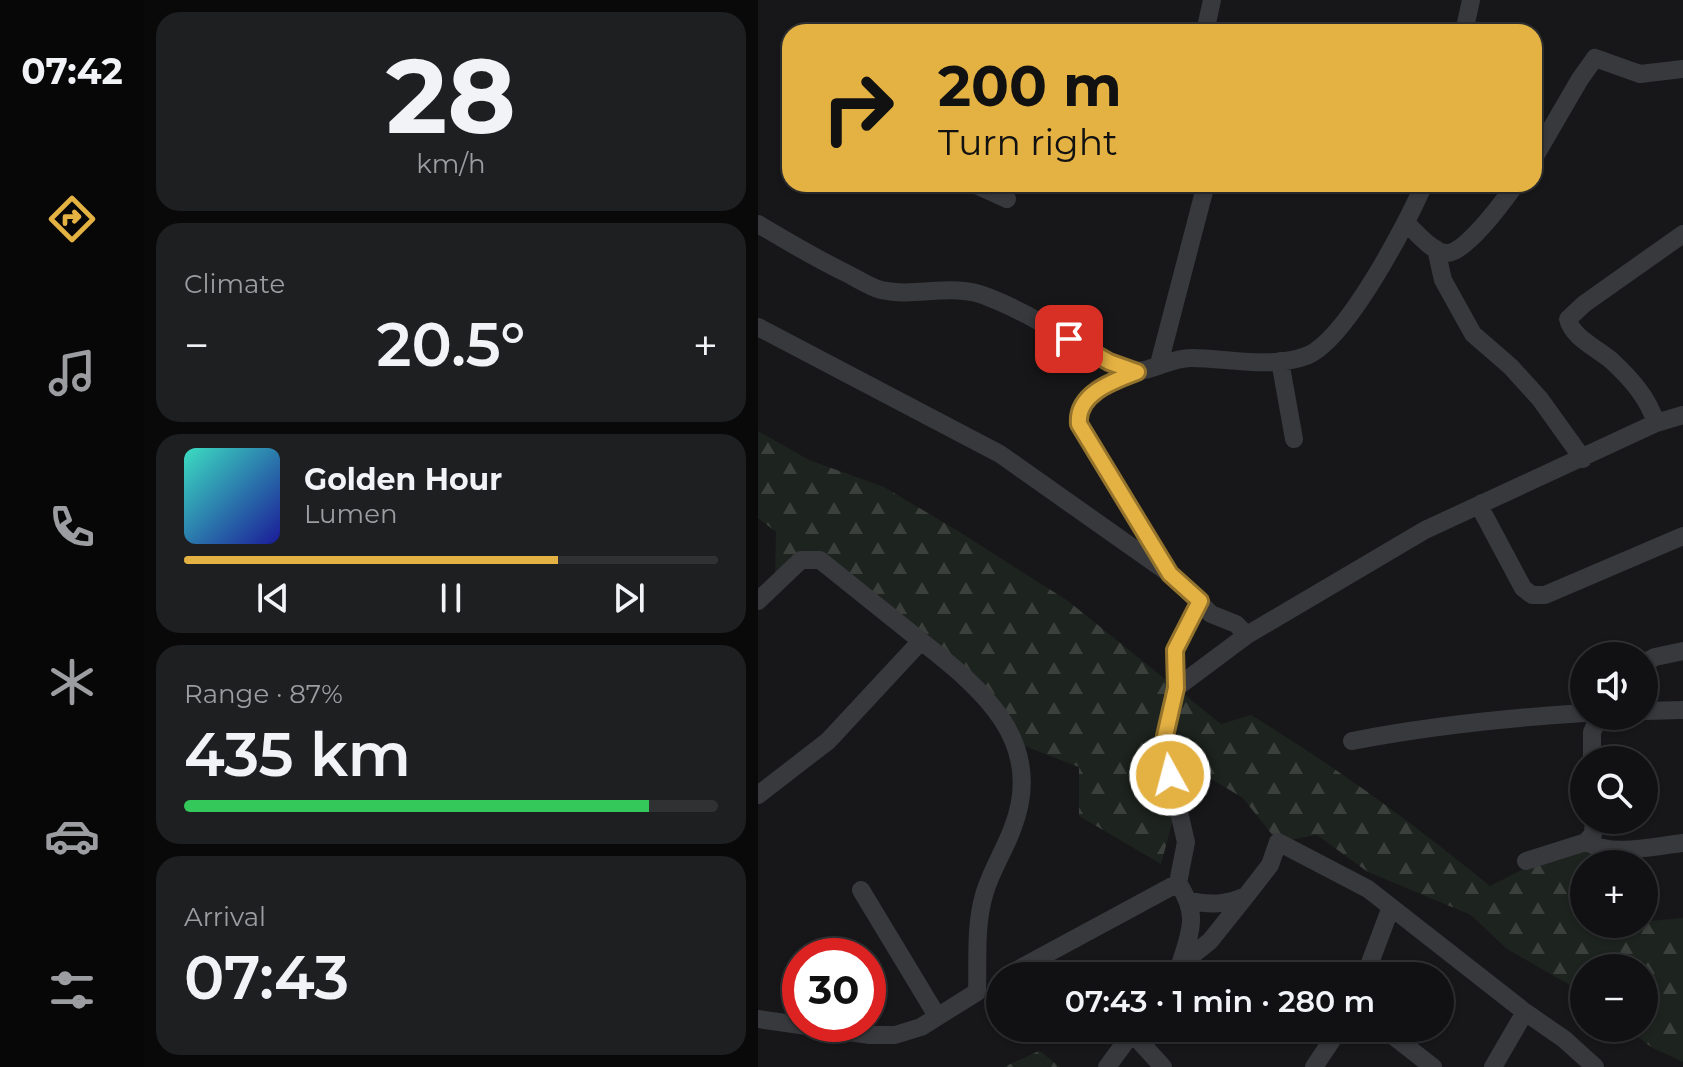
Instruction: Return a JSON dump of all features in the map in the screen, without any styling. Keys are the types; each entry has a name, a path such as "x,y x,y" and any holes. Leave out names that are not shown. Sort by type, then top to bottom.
{"street":[{"path":"1207,24 1212,0"},
{"path":"1466,24 1471,0"},
{"path":"1542,144 1595,58 1640,74 1683,69"},
{"path":"992,192 1007,199"},
{"path":"1159,364 1204,192"},
{"path":"1170,574 1079,424 1081,405 1098,390 1171,359 1280,361 1315,352 1377,275 1407,224 1421,192"},
{"path":"1407,224 1436,249 1452,253 1475,235 1510,192"},
{"path":"758,224 815,258 880,290 919,293 944,289 987,296 1109,362 1137,372"},
{"path":"1656,423 1650,404 1632,381 1612,361 1575,333 1568,319 1584,304 1683,234"},
{"path":"1436,249 1443,280 1473,334 1540,399 1583,459"},
{"path":"758,327 1000,454 1170,574 1211,614 1236,624 1247,635"},
{"path":"1280,361 1294,439"},
{"path":"1176,688 1247,635 1425,530 1656,423 1683,415"},
{"path":"1482,503 1483,513 1523,588 1532,595 1545,595 1683,536"},
{"path":"758,601 801,560 820,560 967,678 989,700 1007,726 1019,757 1021,795 1013,830 989,878 979,916 977,992"},
{"path":"1178,962 1193,913 1190,901 1178,883 1186,842 1165,752 1165,736 1176,688 1175,650 1200,601"},
{"path":"758,795 828,741 921,641"},
{"path":"1658,657 1683,651"},
{"path":"1658,711 1683,710"},
{"path":"1352,741 1489,719 1570,714"},
{"path":"1526,861 1586,842 1593,834"},
{"path":"1185,962 1210,941 1270,865 1278,842 1368,889 1564,1039 1595,1067"},
{"path":"1586,842 1615,849 1683,843"},
{"path":"1030,962 1178,883"},
{"path":"861,890 937,1016"},
{"path":"1190,901 1209,905 1234,902 1246,896"},
{"path":"1370,962 1391,907"},
{"path":"758,1019 769,1023 882,1036 907,1032 986,987"},
{"path":"1493,1067 1525,1012"},
{"path":"1107,1067 1125,1042"},
{"path":"1143,1042 1163,1067"},
{"path":"1314,1067 1331,1042"},
{"path":"1401,1042 1433,1067"}],"green space":[{"path":"758,431 809,460 884,487 958,531 1068,601 1221,724 1251,715 1374,796 1490,886 1593,834 1603,850 1570,850 1570,938 1658,938 1658,920 1683,918 1683,1062 1645,1042 1658,1042 1658,954 1570,954 1570,985 1507,949 1471,915 1368,872 1317,835 1278,842 1243,798 1166,752 1178,801 1161,864 1079,816 1079,767 1014,742 1007,726 820,560 775,583 776,532 758,518"},
{"path":"1039,1051 1060,1067 1004,1067"}],"route":[{"path":"1069,339 1109,362 1137,372 1098,390 1087,399 1078,414 1079,424 1170,574 1200,601 1175,650 1176,688 1165,736 1170,775"}]}
